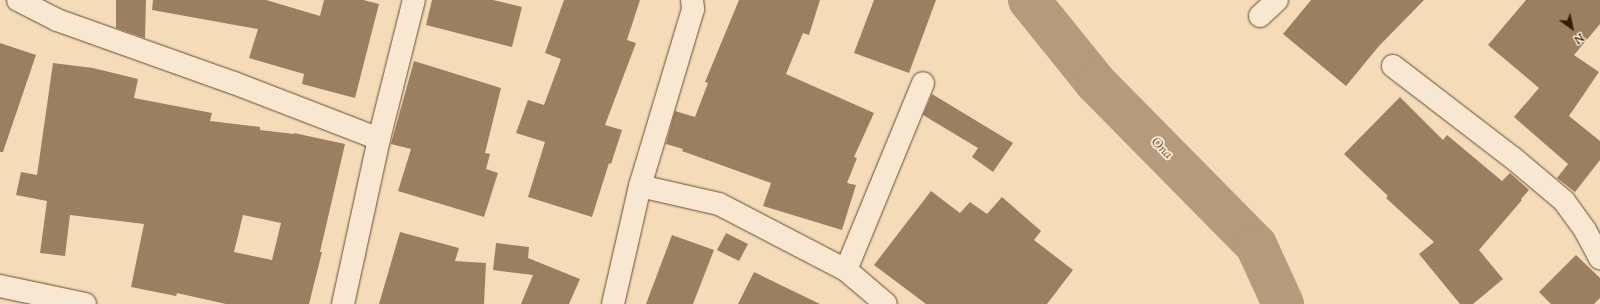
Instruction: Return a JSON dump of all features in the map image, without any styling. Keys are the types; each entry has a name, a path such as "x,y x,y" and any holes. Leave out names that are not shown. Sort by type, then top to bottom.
{"street":[{"path":"18,0 57,20 234,83 379,139"},
{"path":"343,304 379,139 414,0"},
{"path":"614,304 640,186 693,9 692,0"},
{"path":"1260,16 1277,0"},
{"path":"1393,66 1513,158 1564,201 1585,230 1600,258"},
{"path":"846,270 923,83"},
{"path":"640,186 719,204 846,270 886,304"},
{"path":"0,286 85,304"}],"building":[{"path":"116,0 146,0 145,38 116,28"},
{"path":"153,0 266,0 320,16 324,0 363,0 379,4 355,98 302,84 304,74 249,58 258,29 152,10"},
{"path":"432,0 493,0 522,7 512,47 426,25"},
{"path":"564,0 640,0 627,40 636,43 605,125 622,130 611,164 609,163 592,217 528,197 545,142 516,133 528,100 544,105 561,59 545,53"},
{"path":"739,0 820,0 809,35 803,33 786,74 874,113 854,157 857,158 847,183 856,185 842,230 763,206 771,183 682,151 683,149 666,144 675,111 695,117 708,83 705,82"},
{"path":"874,0 936,0 909,73 854,53"},
{"path":"1311,0 1424,0 1379,46 1346,86 1283,34"},
{"path":"1526,0 1600,0 1600,24 1574,55 1599,72 1569,116 1600,141 1600,160 1575,192 1557,178 1568,164 1514,117 1539,88 1488,45"},
{"path":"0,43 36,55 3,152 0,152"},
{"path":"414,61 501,88 485,153 490,154 486,169 498,173 484,217 398,191 411,149 391,144"},
{"path":"53,63 93,68 138,79 134,98 212,113 210,121 260,127 260,130 294,133 345,144 320,252 322,252 309,304 226,304 177,293 176,296 131,287 144,224 70,215 65,256 40,253 47,201 16,195 21,172 37,175","holes":["243,215 281,223 272,260 234,252"]},
{"path":"932,94 1013,143 993,172 972,157 978,148 923,115"},
{"path":"1400,97 1443,140 1447,135 1502,181 1510,173 1529,190 1479,250 1503,279 1473,304 1460,304 1419,254 1434,242 1386,198 1388,196 1344,154"},
{"path":"931,191 960,213 970,202 987,214 1002,197 1041,231 1034,240 1073,270 1047,304 926,304 874,265"},
{"path":"400,232 459,248 455,261 486,263 484,304 379,304"},
{"path":"726,233 748,244 739,261 717,250"},
{"path":"672,235 714,250 693,304 646,304"},
{"path":"496,243 529,247 528,258 580,279 569,304 521,304 533,275 493,270"},
{"path":"1576,255 1600,278 1600,298 1594,304 1551,304 1539,292"},
{"path":"754,272 820,304 738,304"}],"waterway":[{"name":"Ona","path":"1029,0 1096,83 1256,245 1283,304"}]}
